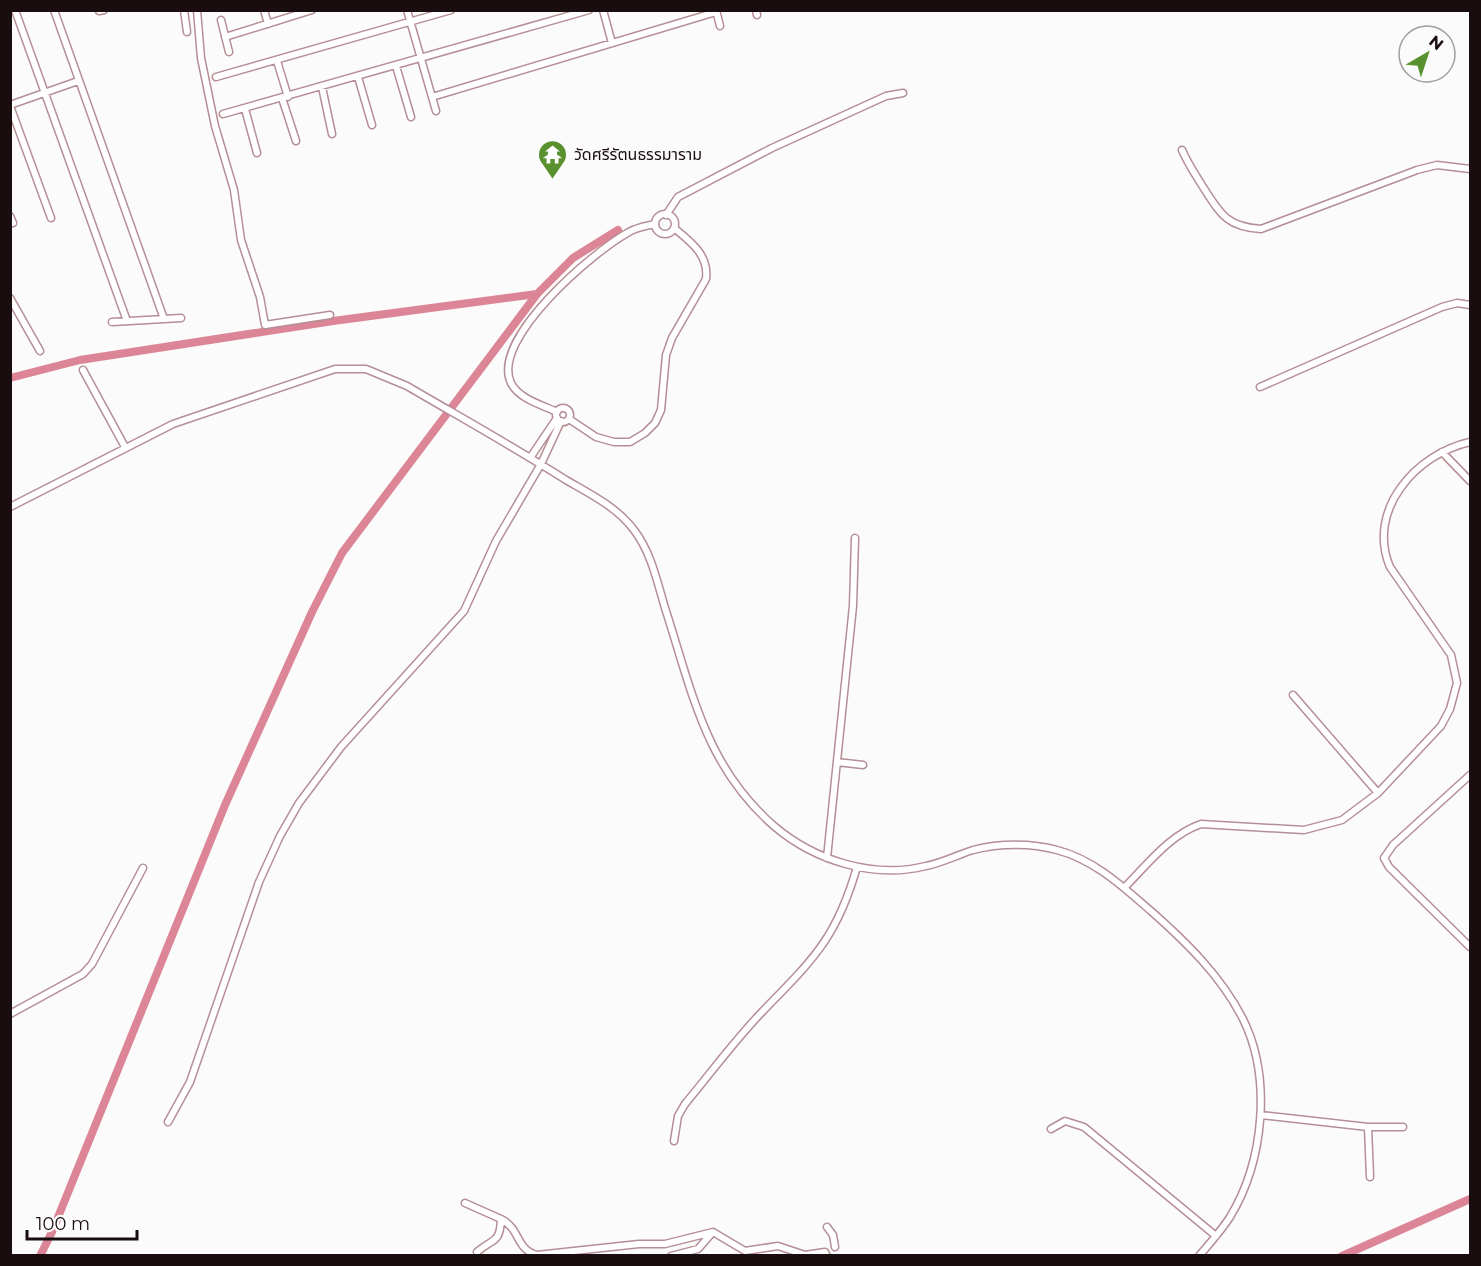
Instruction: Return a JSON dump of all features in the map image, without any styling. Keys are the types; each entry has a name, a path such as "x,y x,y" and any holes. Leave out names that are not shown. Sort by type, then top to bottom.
{"street":[{"path":"15,10 127,321"},
{"path":"54,10 164,319"},
{"path":"99,11 104,10"},
{"path":"184,10 187,32"},
{"path":"197,10 201,58 215,126 234,190 241,240 260,297 265,325 330,315"},
{"path":"264,10 268,24"},
{"path":"225,37 312,10"},
{"path":"407,10 436,111"},
{"path":"216,77 451,10"},
{"path":"223,114 590,10"},
{"path":"603,10 612,43"},
{"path":"432,97 716,11 720,26"},
{"path":"221,20 229,52"},
{"path":"277,60 296,141"},
{"path":"396,66 411,117"},
{"path":"358,77 372,125"},
{"path":"51,218 10,106 78,81"},
{"path":"322,87 332,134"},
{"path":"674,228 669,233 663,234 657,230 655,224 657,218 666,215 678,197 772,148 886,96 903,93"},
{"path":"245,109 257,153"},
{"path":"1182,150 1190,170 1220,214 1249,228 1260,229 1417,170 1437,165 1470,169"},
{"path":"655,224 629,232 568,276 513,345 507,362 512,384 523,396 558,417 569,419 596,437 624,443 645,433 658,417 666,355 672,338 706,279 707,271 700,252 674,228 672,218 666,215"},
{"path":"10,297 40,351"},
{"path":"1260,387 1442,307 1457,303 1470,304"},
{"path":"112,322 181,318"},
{"path":"10,507 125,447 209,410 344,368 377,372 541,464 617,511 646,546 709,743 728,776 773,826 795,843 827,858 857,867 907,870 928,866 976,849 1006,845 1033,845 1058,850 1080,858 1124,888 1193,948 1222,985 1244,1021 1257,1061 1261,1114 1254,1157 1239,1197 1216,1236 1199,1256"},
{"path":"83,370 125,447"},
{"path":"168,1122 190,1082 260,882 280,836 299,803 341,747 464,611 496,541 552,441 561,408 570,413 569,419"},
{"path":"530,458 558,417"},
{"path":"544,436 552,441"},
{"path":"1124,888 1167,844 1187,829 1211,823 1304,830 1324,826 1355,812 1378,793 1441,726 1455,694 1457,683 1451,654 1390,567 1384,553 1383,539 1386,514 1399,488 1429,460 1470,441"},
{"path":"1442,452 1470,481"},
{"path":"827,858 853,606 855,538"},
{"path":"1293,694 1378,793"},
{"path":"837,762 863,765"},
{"path":"1470,775 1393,845 1384,858 1389,867 1470,947"},
{"path":"674,1141 678,1116 685,1104 754,1020 790,986 825,943 841,914 857,867"},
{"path":"10,1014 83,974 92,964 143,868"},
{"path":"1261,1114 1368,1127 1403,1127"},
{"path":"1051,1129 1065,1121 1075,1122 1084,1127 1216,1236"},
{"path":"1368,1127 1370,1177"},
{"path":"465,1203 501,1219 514,1228 524,1249 537,1255 639,1244 674,1243 713,1232 745,1251 778,1246 805,1255 825,1252 827,1256"},
{"path":"477,1252 496,1240 500,1234 501,1219"},
{"path":"827,1227 833,1235 835,1247"},
{"path":"671,1256 698,1249 713,1232"}],"waterway":[{"path":"40,1256 52,1232 225,805 312,612 342,553 537,294 573,258 618,230"},
{"path":"10,378 80,360 333,321 537,294"},
{"path":"1342,1256 1470,1199"}],"place":[{"name":"วัดศรีรัตนธรรมาราม","path":"553,180"}]}
